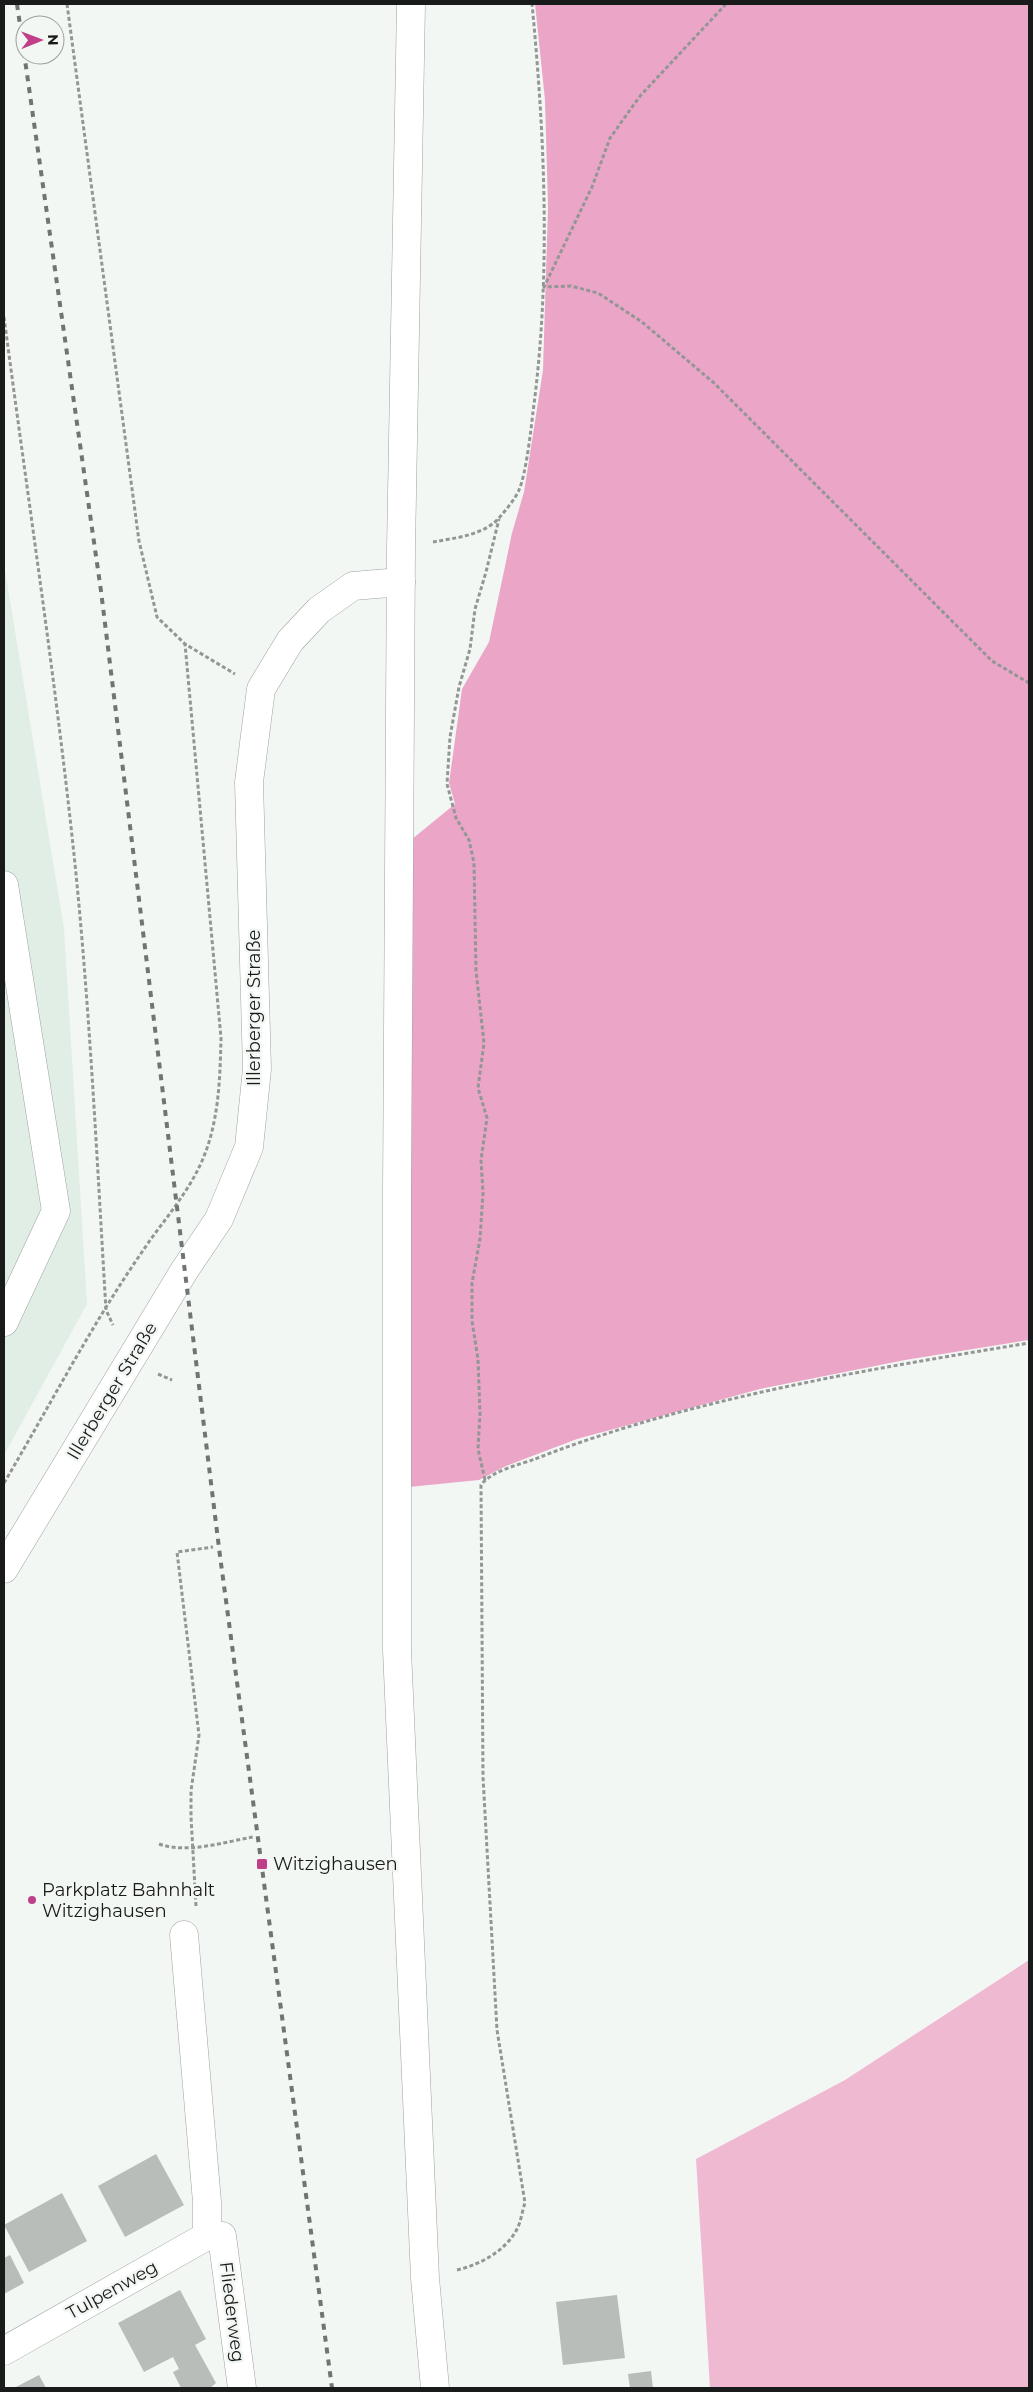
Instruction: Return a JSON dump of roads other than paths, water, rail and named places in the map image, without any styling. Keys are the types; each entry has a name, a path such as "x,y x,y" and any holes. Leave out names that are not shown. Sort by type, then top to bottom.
{"main road":[{"path":"411,4 401,550 397,1192 397,1650 425,2278 435,2388"},
{"name":"Illerberger Straße","path":"4,1570 130,1361 219,1219 249,1147 257,1069 250,782 261,689 290,641 319,610 353,586 401,582"},
{"path":"4,885 56,1211 4,1322"},
{"name":"Fliederweg","path":"184,1935 207,2202 215,2236 242,2388"},
{"name":"Tulpenweg","path":"4,2351 215,2236"}],"railway":[{"path":"17,4 101,591 220,1556 332,2388"}],"place":[{"name":"Witzighausen","path":"262,1864"},
{"name":"Parkplatz Bahnhalt Witzighausen","path":"32,1900"}]}
